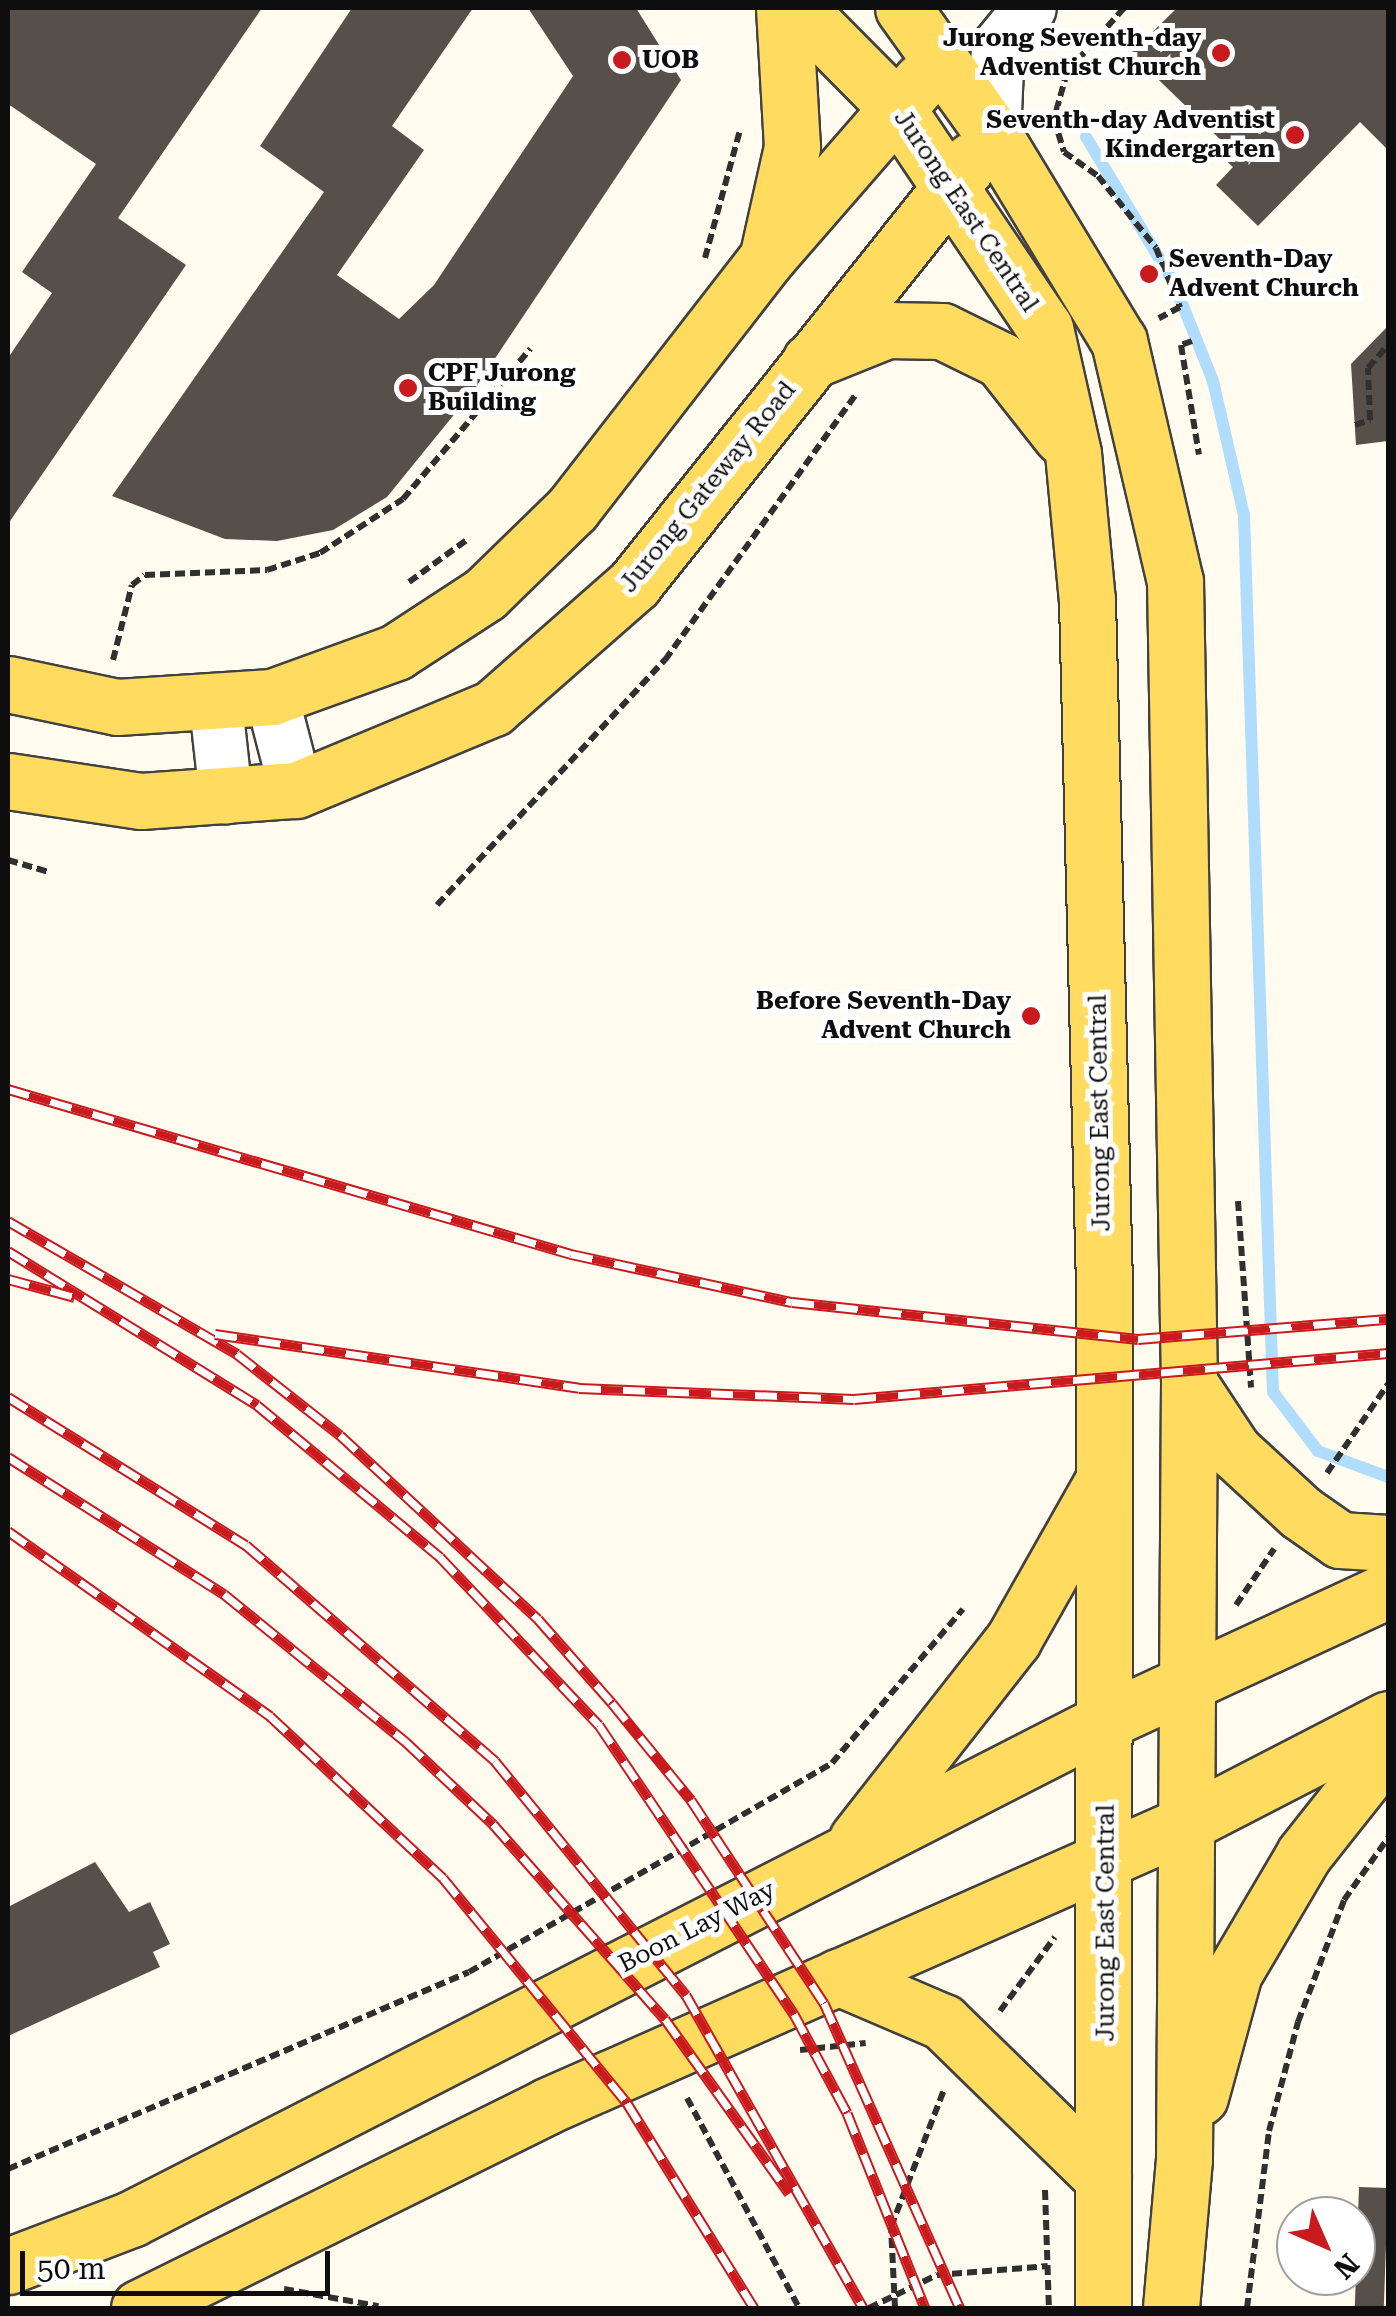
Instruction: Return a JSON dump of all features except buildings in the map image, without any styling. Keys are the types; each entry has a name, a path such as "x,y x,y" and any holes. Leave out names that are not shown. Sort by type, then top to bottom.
{"main road":[{"path":"767,258 792,147 784,8"},
{"name":"Jurong East Central","path":"798,8 896,106 1044,328 1074,454 1087,600 1104,1480 1108,1860 1102,2178 1104,2308"},
{"path":"904,8 994,135 1119,341 1175,582 1188,1382 1179,1827 1184,2159 1172,2308"},
{"path":"8,684 102,704 216,706 272,697 396,652 485,594 573,508 767,258 896,106 942,62"},
{"name":"Jurong Gateway Road","path":"8,781 142,800 296,790 337,780 520,686 634,584 948,186 994,135"},
{"path":"810,361 887,330 942,331 1002,360 1074,454"},
{"path":"1188,1382 1234,1451 1300,1512 1340,1540 1388,1543"},
{"path":"845,1854 1005,1652 1104,1480"},
{"name":"Boon Lay Way","path":"8,2266 132,2219 1105,1721 1388,1590"},
{"path":"139,2308 547,2106 1108,1860 1388,1719"},
{"path":"1184,2159 1234,1972 1304,1854 1388,1748"},
{"path":"838,1977 943,2022 1102,2178"}],"street":[{"path":"942,62 1014,27"},
{"path":"994,135 1014,27"},
{"path":"272,697 296,790"},
{"path":"216,706 226,797"}],"path":[{"path":"1124,8 1067,72 1054,118 1064,152 1098,176 1156,248 1180,306"},
{"path":"699,274 743,116"},
{"path":"1355,425 1370,420 1368,368 1388,346"},
{"path":"102,704 132,585 144,574 267,570 320,554 403,499 530,349"},
{"path":"437,905 665,660 861,388"},
{"path":"403,586 478,531"},
{"path":"8,860 50,872"},
{"path":"1331,1466 1357,1421 1388,1384"},
{"path":"8,2169 469,1972 832,1764 963,1609"},
{"path":"1247,2308 1269,2130 1298,2022 1344,1900 1388,1838"},
{"path":"788,2053 887,2043"},
{"path":"895,2308 890,2226 926,2116 954,2075"},
{"path":"675,2104 704,2090"},
{"path":"688,2098 799,2308"},
{"path":"1041,2174 1049,2308"},
{"path":"869,2308 894,2292 937,2275 1048,2266"},
{"path":"264,2295 294,2280"},
{"path":"278,2288 378,2306"}],"waterway":[{"path":"1086,137 1173,281 1213,381 1244,515 1273,1392 1318,1451 1388,1477"}],"railway":[{"path":"8,1089 571,1254 792,1302 1138,1339 1388,1319"},
{"path":"8,1221 237,1354 340,1435 538,1619 612,1703 691,1800 824,2003 960,2308"},
{"path":"8,1251 257,1405 440,1557 599,1725 794,2014 847,2113 925,2308"},
{"path":"8,1279 75,1297"},
{"path":"215,1334 579,1388 854,1399 1388,1353"},
{"path":"8,1397 246,1545 495,1761 686,1995 863,2308"},
{"path":"8,1457 224,1594 406,1742 493,1824 665,2019 789,2193"},
{"path":"8,1531 270,1716 443,1878 627,2103 754,2308"}],"place":[{"name":"Jurong Seventh-day Adventist Church","path":"1221,53"},
{"name":"UOB","path":"622,60"},
{"name":"Seventh-day Adventist Kindergarten","path":"1295,135"},
{"name":"Seventh-Day Advent Church","path":"1149,274"},
{"name":"CPF Jurong Building","path":"408,388"},
{"name":"Before Seventh-Day Advent Church","path":"1031,1016"}]}
